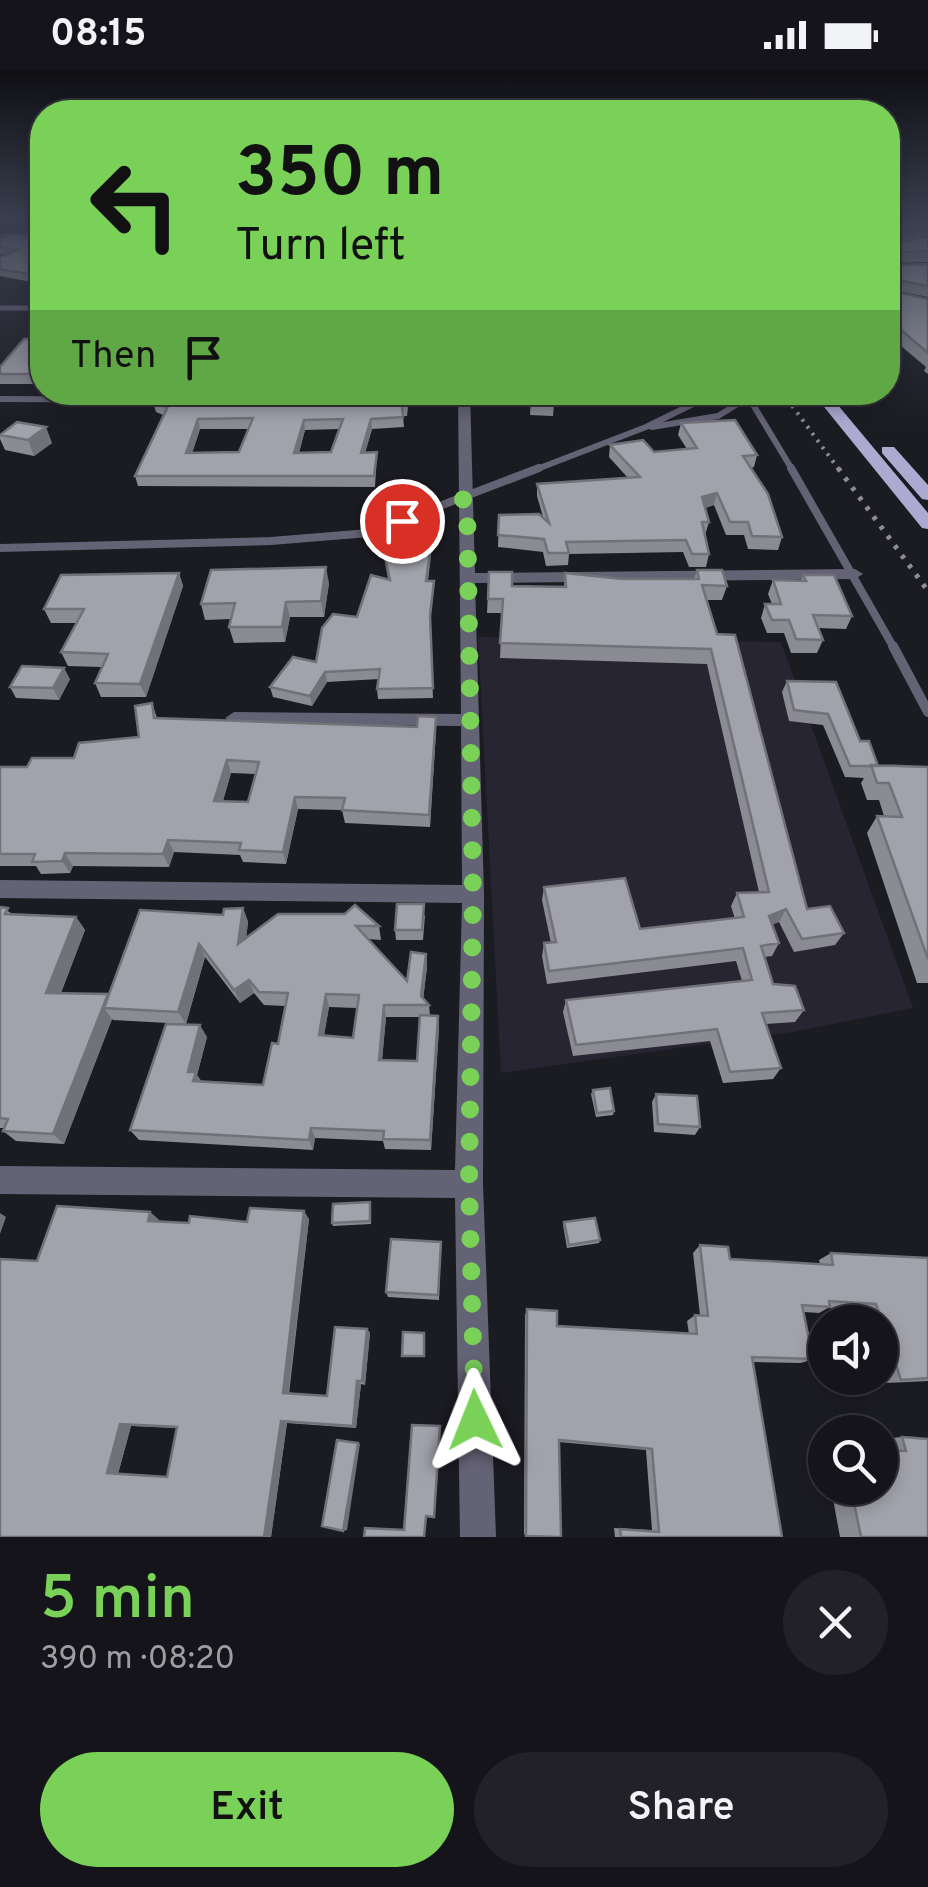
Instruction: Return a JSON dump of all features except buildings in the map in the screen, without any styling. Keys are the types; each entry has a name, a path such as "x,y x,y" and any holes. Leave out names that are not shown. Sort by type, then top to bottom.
{"main road":[{"path":"830,405 928,524"},
{"path":"850,405 928,494"}],"street":[{"path":"464,405 473,894 469,1184 478,1537"},
{"path":"470,578 855,574"},
{"path":"234,718 468,720"},
{"path":"0,888 473,894"},
{"path":"0,1180 469,1184"}],"lane":[{"path":"0,308 30,308"},
{"path":"0,399 30,399"},
{"path":"0,548 271,541 369,533 646,427 682,405"},
{"path":"646,427 724,414 737,405"},
{"path":"758,405 928,712"}],"shaded area":[{"path":"478,637 781,642 913,1008 793,1032 501,1073"}],"railway":[{"path":"792,405 840,471"},
{"path":"838,468 928,591"}],"route":[{"path":"402,521 467,498 473,894 469,1184 475,1420"}]}
